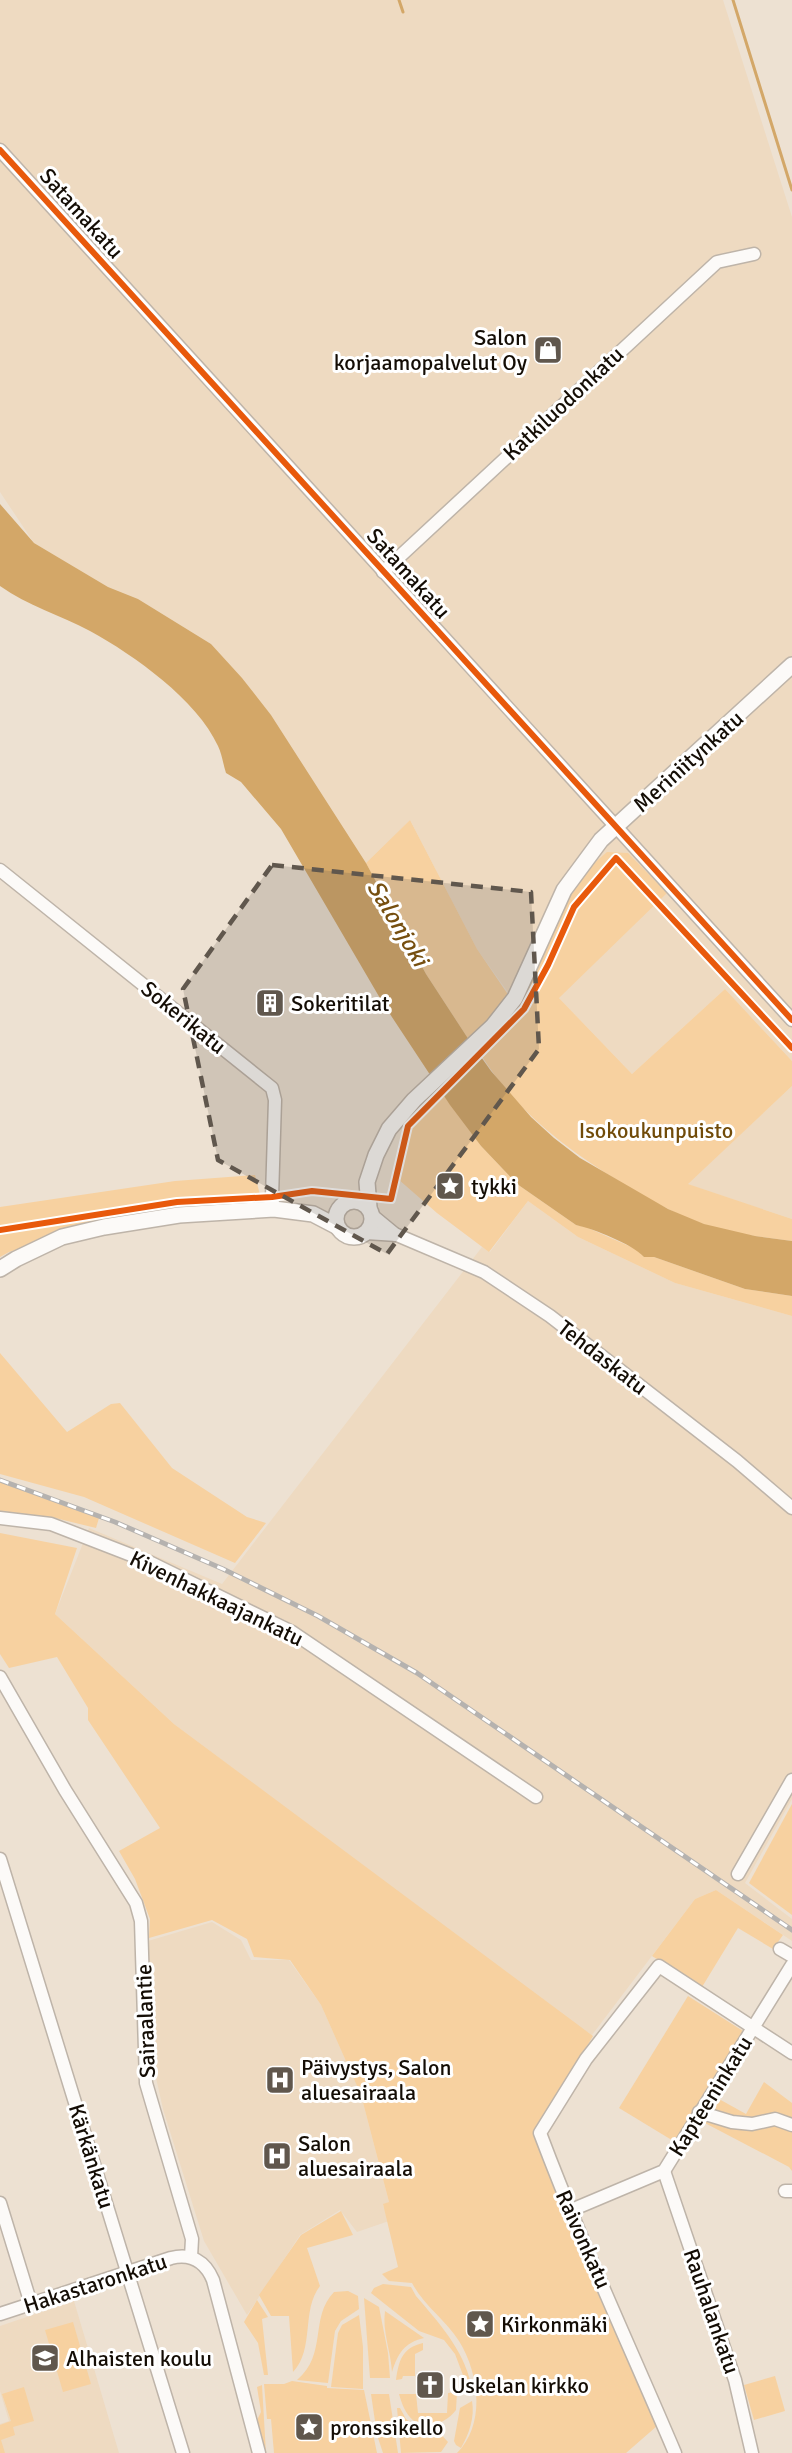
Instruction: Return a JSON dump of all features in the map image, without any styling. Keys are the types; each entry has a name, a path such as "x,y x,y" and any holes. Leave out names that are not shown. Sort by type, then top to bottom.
{"main road":[{"name":"Meriniitynkatu","path":"371,1212 367,1182 376,1155 389,1129 414,1100 493,1026 515,998 564,890 601,840 792,665"},
{"name":"Meriniitynkatu","path":"344,1205 367,1182"},
{"path":"0,1268 62,1237 104,1227 179,1215 274,1209 313,1214 336,1226 341,1233 348,1236 366,1233 371,1226 371,1212 361,1202 313,1214"},
{"path":"336,1226 335,1218 344,1205"}],"street":[{"name":"Satamakatu","path":"0,150 792,1020"},
{"name":"Katkiluodonkatu","path":"383,572 717,262 754,254"},
{"name":"Sokerikatu","path":"0,870 273,1088 275,1100 272,1197 274,1209"},
{"name":"Tehdaskatu","path":"371,1212 397,1235 484,1272 550,1316 737,1461 792,1508"},
{"name":"Tehdaskatu","path":"366,1233 397,1235"},
{"name":"Kivenhakkaajankatu","path":"0,1518 51,1524 149,1562 292,1632 536,1797"},
{"name":"Sairaalantie","path":"0,1677 65,1790 136,1903 141,1921 146,2083 192,2239 191,2257"},
{"path":"738,1874 792,1780"},
{"name":"Kärkänkatu","path":"0,1859 2,1875 183,2453"},
{"path":"780,1949 792,1956"},
{"name":"Kapteeninkatu","path":"569,2211 664,2171 792,1965"},
{"name":"Raivonkatu","path":"675,2453 595,2264 569,2211 540,2133 575,2076 659,1966 753,2027"},
{"path":"753,2027 792,2053"},
{"path":"699,2112 732,2122 752,2124 775,2120 792,2125"},
{"name":"Rauhalankatu","path":"664,2171 735,2380 752,2453"},
{"path":"0,2203 31,2304"},
{"name":"Hakastaronkatu","path":"0,2314 176,2257 191,2257"},
{"path":"191,2257 205,2266 213,2280 259,2453"}],"highlighted area":[{"path":"272,865 531,892 539,1049 387,1254 218,1160 183,989"}],"shaded area":[{"path":"0,0 723,0 792,217 792,1061 725,989 632,1074 559,998 532,981 517,1005 477,949 410,820 366,863 271,715 211,644 138,599 108,587 34,543 0,492"},
{"path":"792,1086 792,1219 687,1184"},
{"path":"528,1201 578,1237 675,1283 792,1316 792,1799 745,1883 792,1919 792,1941 716,1890 695,1899 592,2035 174,1724 55,1614 89,1528 222,1584 482,1247 490,1252"},
{"name":"Salon aluesairaala","path":"212,1922 241,1940 251,1960 289,1960 321,2005 361,2095 389,2202 383,2205 389,2221 357,2232 340,2210 300,2235 247,2315 204,2241 163,2109 151,2055 148,1941"},
{"name":"Alhaisten koulu","path":"74,2301 119,2453 0,2453 0,2424 9,2421 0,2391 0,2326"}],"green space":[{"path":"410,820 477,949 509,996 469,1040 426,974 366,863"},
{"name":"Isokoukunpuisto","path":"607,852 628,853 667,893 559,998 632,1074 725,989 792,1061 792,1086 688,1184 792,1219 792,1241 736,1233 703,1224 671,1211 622,1183 581,1157 526,1111 510,1094 481,1055 532,981 564,905 584,872"},
{"path":"444,1094 481,1146 517,1184 576,1225 586,1227 638,1250 644,1257 654,1257 745,1289 792,1296 792,1316 675,1283 578,1237 528,1201 489,1252 437,1213 398,1179 410,1128"},
{"path":"255,1175 260,1195 177,1200 0,1228 0,1207 175,1181"},
{"path":"262,1198 266,1214 181,1214 179,1203"},
{"path":"175,1204 177,1214 82,1231 9,1252 0,1257 0,1232 3,1230"},
{"path":"0,1353 67,1432 111,1404 120,1403 172,1468 247,1517 266,1523 235,1563 84,1497 0,1474"},
{"path":"0,1482 99,1518 96,1528 51,1517 0,1513"},
{"path":"0,1533 77,1548 55,1614 174,1724 593,2036 535,2135 564,2217 657,2426 626,2453 457,2453 466,2441 476,2413 475,2383 471,2368 459,2341 422,2299 412,2283 389,2281 382,2274 398,2267 383,2204 389,2202 361,2095 321,2005 290,1960 254,1957 247,1939 212,1920 149,1938 150,1919 135,1879 119,1851 160,1828 88,1720 88,1708 57,1657 9,1668 0,1654"},
{"path":"792,1804 792,1915 749,1883"},
{"path":"716,1890 783,1935 773,1949 738,1928 702,1987 652,1956 695,1899"},
{"path":"688,1996 743,2031 675,2142 619,2108"},
{"path":"764,2082 792,2103 792,2171 789,2167 703,2122 719,2099 746,2114"},
{"path":"341,2211 353,2235 307,2248 320,2286 311,2306 304,2352 293,2372 289,2316 271,2316 259,2295 301,2235"},
{"path":"383,2284 411,2287 456,2348 471,2384 466,2383 455,2354 444,2340 419,2331 371,2293 374,2288"},
{"path":"348,2291 358,2296 359,2309 341,2321 335,2331 328,2383 297,2380 312,2359 319,2324 327,2302 334,2292"},
{"path":"364,2298 379,2307 388,2353 390,2378 370,2378"},
{"path":"257,2300 268,2317 262,2319 268,2375 264,2375 258,2343 244,2322"},
{"path":"385,2311 424,2338 411,2343 403,2350 392,2372 385,2326"},
{"path":"359,2315 363,2347 363,2389 331,2387 338,2333 342,2325"},
{"path":"73,2322 91,2384 63,2392 45,2330"},
{"path":"423,2343 423,2350 415,2354 415,2376 403,2376 402,2379 396,2380 403,2356 410,2348"},
{"path":"775,2376 785,2411 754,2420 744,2385"},
{"path":"292,2381 327,2386 327,2388 364,2390 377,2453 274,2453 271,2419 267,2419 264,2384 284,2384"},
{"path":"262,2385 266,2453 256,2422 261,2412 257,2387"},
{"path":"24,2387 34,2421 13,2427 15,2435 1,2440 5,2453 0,2453 0,2425 11,2421 2,2394"},
{"path":"457,2392 456,2410 452,2415 434,2425 414,2421 404,2408 399,2394 416,2394 418,2413 447,2413 448,2393"},
{"path":"371,2394 389,2394 398,2453 383,2453 377,2435"},
{"path":"472,2401 471,2425 461,2448 454,2441 460,2408"},
{"path":"397,2408 400,2408 406,2419 413,2424 435,2428 448,2442 441,2452 401,2453"}],"water":[{"name":"Salonjoki","path":"0,504 34,543 108,587 138,599 211,644 242,678 271,715 366,863 426,974 469,1040 491,1071 531,1117 580,1158 668,1209 704,1224 755,1236 792,1241 792,1296 745,1289 654,1257 644,1257 631,1247 612,1238 576,1225 517,1184 481,1146 450,1105 384,1005 281,829 241,782 226,773 218,746 195,712 163,680 126,653 90,631 0,586"}],"waterway":[{"path":"399,0 403,12"},
{"path":"733,0 792,190"}],"railway":[{"path":"0,1480 115,1522 223,1569 318,1616 417,1673 792,1930"}],"cycle path":[{"path":"0,150 792,1020"},
{"path":"0,1230 177,1202 272,1197 312,1191 391,1199 408,1126 524,1009 548,965 574,907 616,858 792,1048"}],"place":[{"name":"Salon korjaamopalvelut Oy","path":"548,350"},
{"name":"Sokeritilat","path":"270,1003"},
{"name":"tykki","path":"450,1186"},
{"name":"Päivystys, Salon aluesairaala","path":"280,2080"},
{"name":"Salon aluesairaala","path":"277,2156"},
{"name":"Kirkonmäki","path":"480,2324"},
{"name":"Alhaisten koulu","path":"45,2358"},
{"name":"Uskelan kirkko","path":"430,2385"},
{"name":"pronssikello","path":"309,2427"}]}
